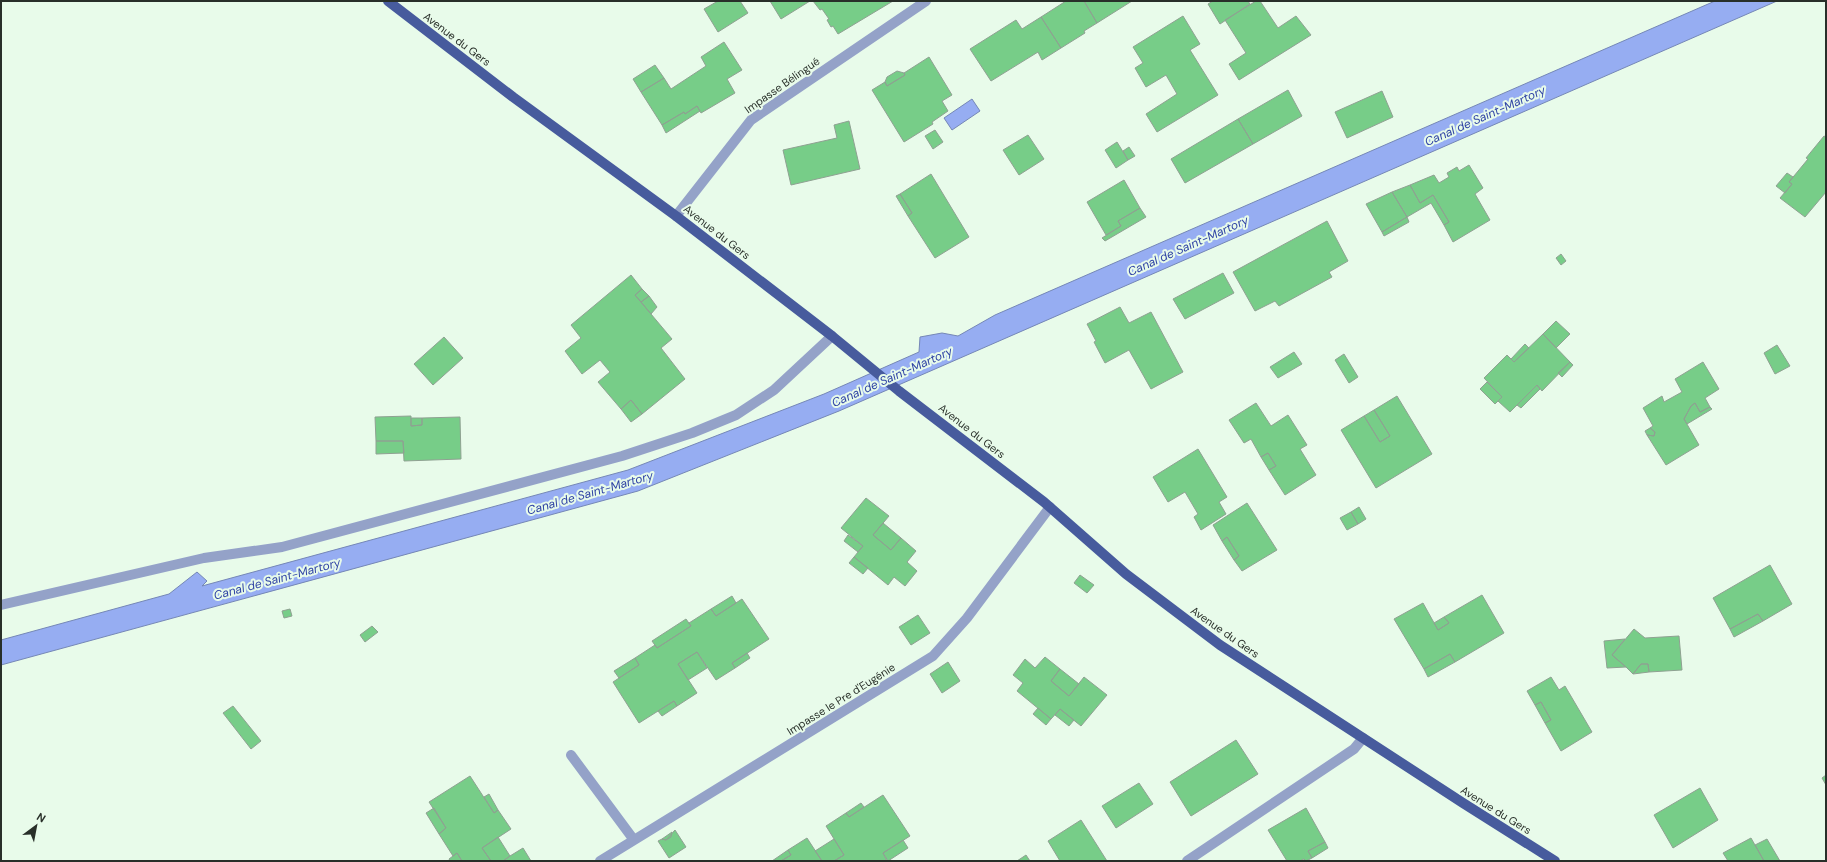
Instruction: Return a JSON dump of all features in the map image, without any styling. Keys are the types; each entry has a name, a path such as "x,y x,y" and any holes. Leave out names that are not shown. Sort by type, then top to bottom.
{"main road":[{"name":"Avenue du Gers","path":"388,1 513,97 676,216 832,336 899,391 1050,507 1126,574 1220,645 1362,738 1555,861"}],"street":[{"name":"Impasse Bélingué","path":"676,216 751,120 926,1"},
{"path":"1,605 204,558 282,547 636,451 692,433 736,414 774,390 832,336"},
{"name":"Impasse le Pre d'Eugénie","path":"600,861 933,656 968,618 1050,507"},
{"path":"1187,861 1354,749 1362,738"},
{"path":"572,755 634,840"}],"water":[{"name":"Canal de Saint-Martory","path":"1715,1 1777,1 839,411 638,491 1,665 1,640 169,594 197,572 207,581 202,586 628,470 824,394 919,352 920,337 942,333 958,336 995,315"},
{"path":"972,99 980,111 952,130 944,118"}],"building":[{"path":"718,1 740,1 748,13 718,32 704,9"},
{"path":"770,1 810,1 781,19"},
{"path":"813,1 893,1 838,34 833,26 831,27 827,20 829,19 822,9 820,10"},
{"path":"1066,1 1084,1 1097,23 1084,31 1085,33 1061,48 1041,17"},
{"path":"1084,1 1132,1 1097,23"},
{"path":"1213,1 1248,1 1250,4 1220,24 1208,4"},
{"path":"1256,1 1260,1 1278,28 1296,16 1311,35 1239,80 1229,64 1246,53 1225,20"},
{"path":"1183,16 1200,44 1190,50 1218,95 1157,132 1146,114 1177,94 1166,75 1146,87 1135,68 1143,63 1133,47"},
{"path":"1041,17 1061,48 1042,60 1038,52 991,81 970,49 1016,20 1022,29"},
{"path":"724,42 742,70 727,79 735,93 701,113 697,106 685,114 684,112 662,125 641,92 664,78 671,89 706,66 701,57"},
{"path":"929,57 952,95 942,101 948,111 932,122 933,124 904,142 872,90 885,82 887,86"},
{"path":"655,65 664,78 641,92 633,79"},
{"path":"897,71 904,73 905,75 887,86 885,82 887,77"},
{"path":"1288,90 1302,116 1253,144 1238,119"},
{"path":"1382,91 1393,117 1347,138 1335,112"},
{"path":"697,106 700,111 666,133 662,125 684,112 685,114"},
{"path":"1238,119 1253,144 1185,183 1171,159"},
{"path":"849,121 860,169 791,185 783,150 837,138 834,125"},
{"path":"935,130 943,142 933,149 925,136"},
{"path":"1028,135 1044,159 1019,175 1003,150"},
{"path":"1824,136 1826,137 1826,192 1805,217 1780,198 1792,184 1789,182 1808,159 1806,158"},
{"path":"1117,142 1128,160 1116,168 1105,150"},
{"path":"1129,147 1135,156 1128,160 1123,151"},
{"path":"1469,165 1483,188 1475,194 1490,220 1453,242 1444,225 1449,222 1433,195 1420,203 1410,185 1434,175 1439,183 1449,177 1447,173 1457,167 1459,171"},
{"path":"1787,173 1793,177 1789,182 1792,184 1785,193 1776,186"},
{"path":"931,174 969,237 935,258 908,216 912,213 900,194"},
{"path":"1124,180 1140,208 1118,221 1121,226 1106,235 1087,202"},
{"path":"1410,185 1420,203 1433,195 1449,222 1444,225 1431,203 1407,217 1392,192"},
{"path":"1392,192 1407,217 1382,232 1366,204"},
{"path":"900,194 912,213 908,216 896,196"},
{"path":"1140,208 1146,217 1105,241 1102,238 1121,226 1118,221"},
{"path":"1407,217 1409,222 1384,236 1382,232"},
{"path":"1327,221 1348,261 1329,272 1332,277 1279,306 1275,301 1255,311 1233,272"},
{"path":"1561,254 1566,261 1561,265 1556,258"},
{"path":"1223,273 1234,293 1185,319 1173,299"},
{"path":"631,275 642,289 635,295 672,339 661,348 685,379 642,414 631,400 621,409 598,382 610,372 600,360 582,374 565,351 581,338 571,325"},
{"path":"642,289 649,296 641,302 635,295"},
{"path":"649,296 657,307 651,314 641,302"},
{"path":"1120,307 1129,323 1151,312 1183,372 1151,389 1129,350 1105,363 1087,324"},
{"path":"1556,321 1570,334 1556,348 1543,334"},
{"path":"1543,334 1570,362 1542,391 1537,385 1510,412 1498,401 1502,397 1484,378 1507,355 1514,362"},
{"path":"444,337 463,358 433,385 414,364"},
{"path":"1525,344 1529,348 1514,362 1511,359"},
{"path":"1777,345 1790,366 1775,374 1764,353"},
{"path":"1294,352 1302,364 1278,378 1270,367"},
{"path":"1344,354 1358,377 1349,383 1335,360"},
{"path":"1570,362 1573,365 1562,377 1558,373"},
{"path":"1703,362 1719,389 1705,398 1710,407 1700,412 1695,403 1691,406 1684,419 1699,445 1666,465 1647,435 1654,436 1655,432 1650,428 1653,426 1643,408 1662,396 1664,402 1682,392 1675,379"},
{"path":"1487,382 1502,397 1495,404 1480,389"},
{"path":"1537,385 1540,389 1521,408 1517,405"},
{"path":"1397,396 1432,454 1376,488 1341,430 1364,416 1380,442 1390,436 1374,410"},
{"path":"631,400 642,414 631,422 621,409"},
{"path":"1256,403 1271,426 1288,415 1307,445 1300,449 1316,475 1285,495 1269,470 1276,466 1268,453 1261,457 1251,439 1244,443 1229,420"},
{"path":"1695,403 1700,412 1710,407 1712,409 1687,424 1684,419 1691,406"},
{"path":"1374,410 1390,436 1380,442 1364,416"},
{"path":"411,416 411,426 422,425 422,418 460,417 461,459 404,461 403,441 376,441 375,417"},
{"path":"411,418 422,418 422,425 411,426"},
{"path":"1650,428 1655,432 1654,436 1647,435 1645,431"},
{"path":"376,441 403,441 404,453 376,454"},
{"path":"1198,449 1227,497 1219,502 1226,514 1201,530 1194,517 1198,514 1185,492 1168,502 1153,477"},
{"path":"1268,453 1276,466 1269,470 1261,457"},
{"path":"866,498 889,516 873,535 891,550 901,538 916,551 907,562 917,571 905,586 894,577 888,585 854,557 863,546 841,528"},
{"path":"1247,503 1277,550 1242,571 1234,560 1239,556 1227,537 1222,541 1213,525"},
{"path":"1359,507 1366,519 1358,524 1351,512"},
{"path":"1351,512 1358,524 1347,530 1340,518"},
{"path":"883,523 901,538 891,550 873,535"},
{"path":"848,535 863,546 858,552 844,541"},
{"path":"1227,537 1239,556 1234,560 1222,541"},
{"path":"854,557 868,568 863,574 849,563"},
{"path":"1770,565 1792,604 1763,621 1758,614 1730,629 1713,598"},
{"path":"1080,575 1094,585 1087,593 1074,583"},
{"path":"1482,595 1504,633 1455,662 1450,654 1424,669 1394,619 1423,603 1438,630 1449,623 1444,617"},
{"path":"732,596 736,603 716,616 711,609"},
{"path":"742,599 769,639 732,663 735,668 716,680 697,652 678,664 697,693 677,706 674,701 639,723 613,682 639,665 635,658 655,645 657,648 691,626 689,623 711,609 716,616"},
{"path":"290,609 292,616 284,618 282,611"},
{"path":"1758,614 1763,621 1734,637 1730,629"},
{"path":"918,615 930,633 911,645 899,627"},
{"path":"1444,617 1449,623 1438,630 1434,623"},
{"path":"686,619 691,626 657,648 652,641"},
{"path":"372,626 378,632 365,642 360,635"},
{"path":"1634,629 1645,638 1679,636 1682,670 1649,672 1648,664 1641,664 1633,674 1612,655"},
{"path":"1625,639 1612,655 1626,667 1607,668 1604,641"},
{"path":"697,652 707,668 688,680 678,664"},
{"path":"747,653 750,658 735,668 732,663"},
{"path":"1450,654 1455,662 1428,677 1424,669"},
{"path":"1045,657 1060,669 1051,681 1069,696 1084,677 1107,695 1081,726 1060,709 1051,719 1017,691 1023,683 1013,675 1025,659 1035,668"},
{"path":"635,658 639,665 619,678 614,671"},
{"path":"948,662 960,681 942,693 930,674"},
{"path":"1641,664 1648,664 1649,672 1633,674"},
{"path":"1060,669 1079,684 1069,696 1051,681"},
{"path":"1551,677 1559,690 1565,686 1592,732 1561,751 1545,723 1551,720 1541,702 1535,705 1527,691"},
{"path":"674,701 677,706 662,716 658,711"},
{"path":"1541,702 1551,720 1545,723 1535,705"},
{"path":"233,706 261,741 251,749 223,713"},
{"path":"1038,708 1051,719 1046,725 1033,714"},
{"path":"1060,709 1074,720 1069,726 1055,715"},
{"path":"1236,740 1258,774 1191,816 1170,782"},
{"path":"1826,775 1826,785 1822,778"},
{"path":"470,776 494,813 498,810 511,829 482,848 491,861 462,861 457,853 453,856 439,834 446,828 429,802"},
{"path":"1139,783 1153,804 1116,828 1102,806"},
{"path":"1700,788 1718,820 1673,848 1654,815"},
{"path":"489,794 498,810 494,813 484,797"},
{"path":"883,795 910,836 883,853 887,861 834,861 844,855 826,826 846,813 849,817"},
{"path":"861,803 864,807 849,817 846,813"},
{"path":"434,808 446,828 439,834 426,813"},
{"path":"1306,808 1325,842 1308,851 1312,858 1306,861 1304,859 1300,861 1287,861 1268,830"},
{"path":"1081,820 1107,861 1060,861 1048,841"},
{"path":"675,830 686,847 669,858 658,841 662,839 666,840"},
{"path":"672,832 671,837 666,840 662,839"},
{"path":"498,837 510,856 503,861 491,861 482,848"},
{"path":"807,838 822,861 781,861 791,855 788,850"},
{"path":"1751,838 1764,861 1728,861 1723,853"},
{"path":"834,839 844,855 834,861 822,861 815,851"},
{"path":"1767,839 1780,861 1764,861 1755,845"},
{"path":"903,840 908,848 888,861 883,853"},
{"path":"1325,842 1328,848 1312,858 1308,851"},
{"path":"523,848 531,861 503,861 510,856"},
{"path":"788,850 791,855 781,861 772,861"},
{"path":"457,853 462,861 450,861 449,859"},
{"path":"1026,855 1030,861 1017,861"}]}
